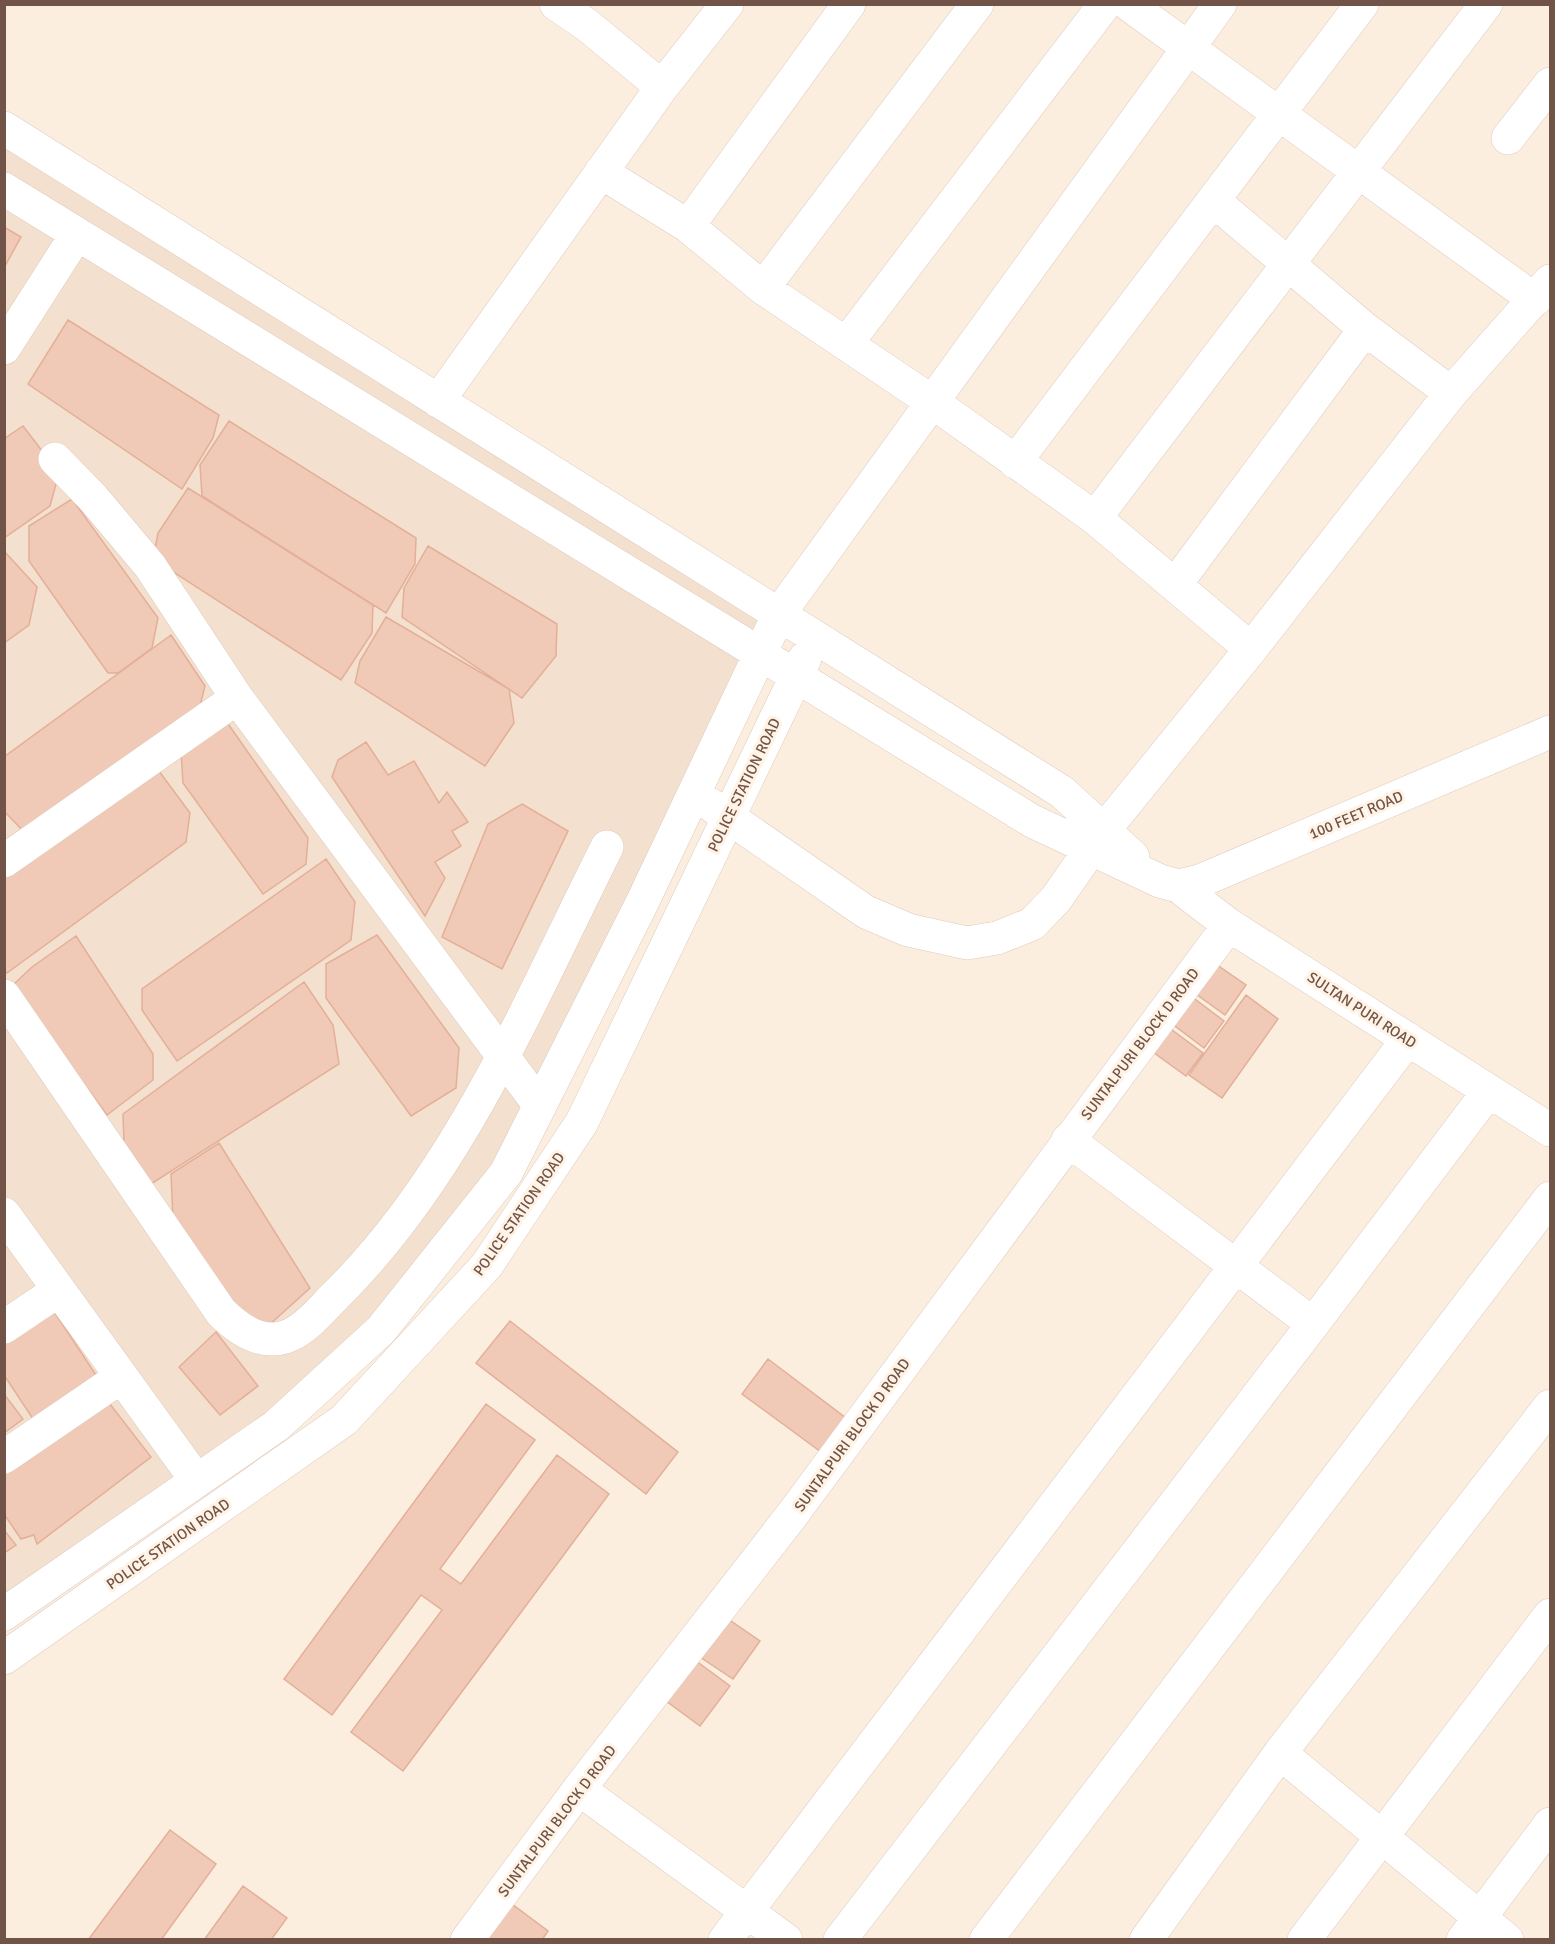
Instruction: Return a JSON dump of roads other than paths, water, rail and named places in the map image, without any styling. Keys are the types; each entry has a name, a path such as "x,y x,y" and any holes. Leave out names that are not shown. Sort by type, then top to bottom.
{"street":[{"path":"556,4 595,15 662,87"},
{"path":"438,401 662,87 727,4"},
{"path":"688,226 849,4"},
{"path":"763,288 977,4"},
{"path":"846,344 1105,4"},
{"path":"693,794 866,912 908,930 967,943 997,938 1032,924 1056,899 1097,839 1251,649 1450,393 1543,290 1358,171 1128,4"},
{"path":"4,1614 276,1426 381,1330 506,1173 779,614 1220,4"},
{"path":"1015,462 1362,4"},
{"path":"1095,518 1486,4"},
{"path":"1508,138 1551,84"},
{"name":"SULTAN PURI ROAD","path":"4,128 1062,792 1097,839 1169,883 1488,1092 1551,1130"},
{"path":"601,172 688,226 763,288 931,401 1095,518 1251,649"},
{"path":"4,189 1032,821 1097,839"},
{"path":"1214,201 1365,329 1450,393"},
{"path":"4,348 78,234"},
{"path":"1175,585 1365,329"},
{"path":"55,459 93,498 150,566 237,698 540,1106"},
{"name":"POLICE STATION ROAD","path":"4,1658 344,1420 487,1265 582,1122 815,637"},
{"path":"4,861 237,698"},
{"name":"100 FEET ROAD","path":"1169,883 1200,881 1551,732"},
{"path":"4,996 221,1312 246,1332 272,1340 287,1336 308,1323 359,1272 396,1228 443,1158 502,1056 607,847"},
{"name":"SUNTALPURI BLOCK D ROAD","path":"467,1940 579,1789 792,1515 1229,924"},
{"path":"725,1940 1408,1039"},
{"path":"840,1940 1313,1324 1488,1092"},
{"path":"1068,1140 1313,1324"},
{"path":"986,1940 1551,1198"},
{"path":"4,1214 197,1481"},
{"path":"4,1327 59,1290"},
{"path":"4,1457 121,1377"},
{"path":"1146,1940 1280,1753 1551,1406"},
{"path":"1304,1940 1551,1615"},
{"path":"1280,1753 1383,1836 1471,1928 1507,1940"},
{"path":"579,1789 786,1940"},
{"path":"1471,1928 1551,1824"}]}
